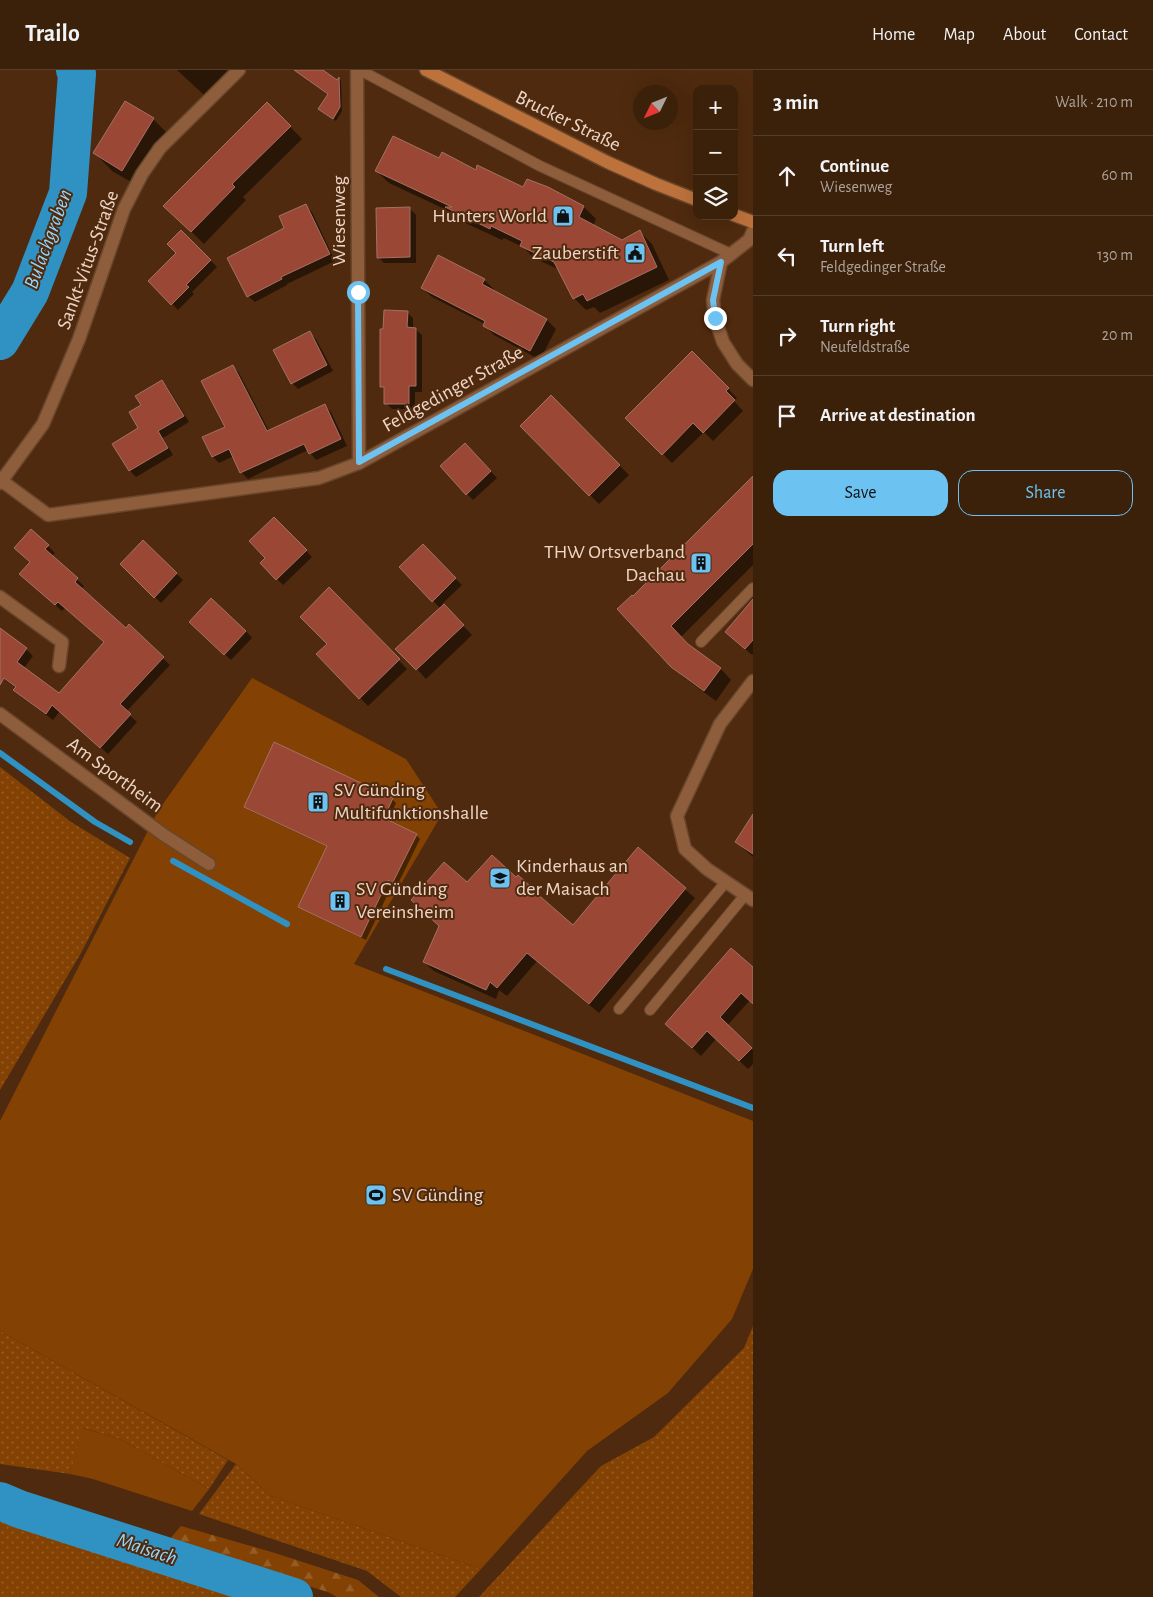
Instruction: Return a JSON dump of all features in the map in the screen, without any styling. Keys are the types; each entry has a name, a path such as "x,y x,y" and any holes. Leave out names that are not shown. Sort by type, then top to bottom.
{"main road":[{"name":"Brucker Straße","path":"426,70 606,162 693,198"},
{"path":"738,216 753,222"}],"street":[{"name":"Sankt-Vitus-Straße","path":"1,482 43,424 79,339 124,209 142,174 160,148 238,70"},
{"name":"Wiesenweg","path":"358,70 359,462"},
{"name":"Feldgedinger Straße","path":"1,482 48,515 319,478 359,462 726,258 749,240 753,231"},
{"path":"726,258 713,300 715,318 723,342 738,364 753,380"},
{"path":"0,596 62,642 59,666"},
{"path":"749,898 725,883 684,849 677,816 720,724 753,681"},
{"name":"Am Sportheim","path":"0,714 164,835 209,864"}],"lane":[{"path":"358,70 540,166 726,258"},
{"path":"701,642 753,588"},
{"path":"619,1009 725,883"},
{"path":"650,1010 749,898"}],"green space":[{"name":"SV Günding","path":"252,678 406,759 442,814 354,964 753,1121 753,1269 732,1319 668,1393 587,1451 481,1569 271,1496 236,1464 0,1331 0,1121 158,811"},
{"path":"0,767 71,822 130,858 81,953 0,1090"},
{"path":"753,1326 753,1597 479,1597 601,1466 654,1437 744,1348"},
{"path":"0,1331 228,1460 209,1489 120,1439 83,1428 70,1474 0,1464"},
{"path":"82,1428 120,1439 209,1489 192,1511 93,1479 70,1474"},
{"path":"236,1464 271,1496 481,1569 455,1597 401,1597 367,1571 199,1514"},
{"path":"0,1519 103,1553 253,1597 0,1597"},
{"path":"181,1526 275,1553 358,1580 379,1597 337,1597 328,1592 207,1556 168,1541"}],"building":[{"path":"294,70 323,70 337,80 339,77 340,107 333,119 318,109 328,94"},
{"path":"125,101 154,118 122,171 93,153"},
{"path":"267,102 291,126 232,184 235,187 191,232 163,206"},
{"path":"393,136 439,158 442,152 476,170 477,165 523,187 527,179 548,187 584,206 579,217 622,240 640,230 657,267 587,301 583,294 573,299 554,262 520,246 522,241 491,226 490,229 445,207 452,207 375,171"},
{"path":"306,204 330,254 281,277 282,279 247,297 227,258 284,228 279,216"},
{"path":"410,207 410,257 377,258 376,208"},
{"path":"181,230 211,260 186,285 189,287 171,305 148,281 176,253 167,244"},
{"path":"438,255 485,279 482,284 547,319 530,351 483,326 485,321 421,288"},
{"path":"384,310 408,311 407,327 416,328 416,386 409,386 409,404 384,404 384,387 380,387 380,329 383,329"},
{"path":"310,331 327,365 291,384 273,350"},
{"path":"692,351 729,388 726,391 735,400 703,433 693,423 662,455 625,418"},
{"path":"233,365 267,431 325,404 341,439 309,454 304,444 240,473 229,449 212,457 202,437 225,427 201,381"},
{"path":"162,380 184,416 158,431 168,448 129,471 112,444 138,428 129,412 141,405 135,396"},
{"path":"551,395 620,465 589,496 520,426"},
{"path":"465,443 491,471 466,495 440,466"},
{"path":"753,476 753,544 671,626 688,644 721,668 704,691 671,667 617,609 633,596"},
{"path":"274,517 307,550 276,580 260,563 265,558 249,541"},
{"path":"31,529 49,545 45,549 78,578 75,582 126,628 129,624 164,657 120,704 131,714 100,748 52,705 46,714 13,690 16,687 4,678 0,685 0,628 27,648 17,662 59,693 104,642 58,602 55,605 19,574 30,562 14,548"},
{"path":"143,540 177,573 154,598 120,564"},
{"path":"423,544 456,578 432,602 399,567"},
{"path":"329,587 400,659 359,699 316,654 327,644 300,617"},
{"path":"211,598 246,631 224,655 189,622"},
{"path":"753,599 753,640 745,649 725,632"},
{"path":"444,604 464,625 416,670 395,649"},
{"path":"274,742 393,798 384,818 417,834 392,884 388,880 361,937 298,907 327,846 244,807"},
{"path":"753,814 753,854 735,842"},
{"path":"638,847 686,888 589,1004 527,953 497,988 490,982 486,990 423,962 439,926 411,900 444,862 467,882 492,855 516,877 518,875 573,925"},
{"path":"731,948 753,967 753,1004 741,993 720,1017 752,1048 739,1061 707,1031 692,1048 665,1024"}],"waterway":[{"name":"Bulachgraben","path":"0,341 30,292 68,193 77,74 75,70"},
{"path":"0,313 30,292"},
{"path":"0,753 95,822 130,842"},
{"path":"173,861 287,924"},
{"path":"386,969 753,1108"},
{"name":"Maisach","path":"0,1501 19,1509 294,1597"}],"place":[{"name":"Hunters World","path":"563,216"},
{"name":"Zauberstift","path":"635,253"},
{"name":"THW Ortsverband Dachau","path":"701,563"},
{"name":"SV Günding Multifunktionshalle","path":"318,802"},
{"name":"Kinderhaus an der Maisach","path":"500,878"},
{"name":"SV Günding Vereinsheim","path":"340,901"},
{"name":"SV Günding","path":"376,1195"}],"route":[{"path":"358,292 359,462 721,262 713,300 715,318"}]}
